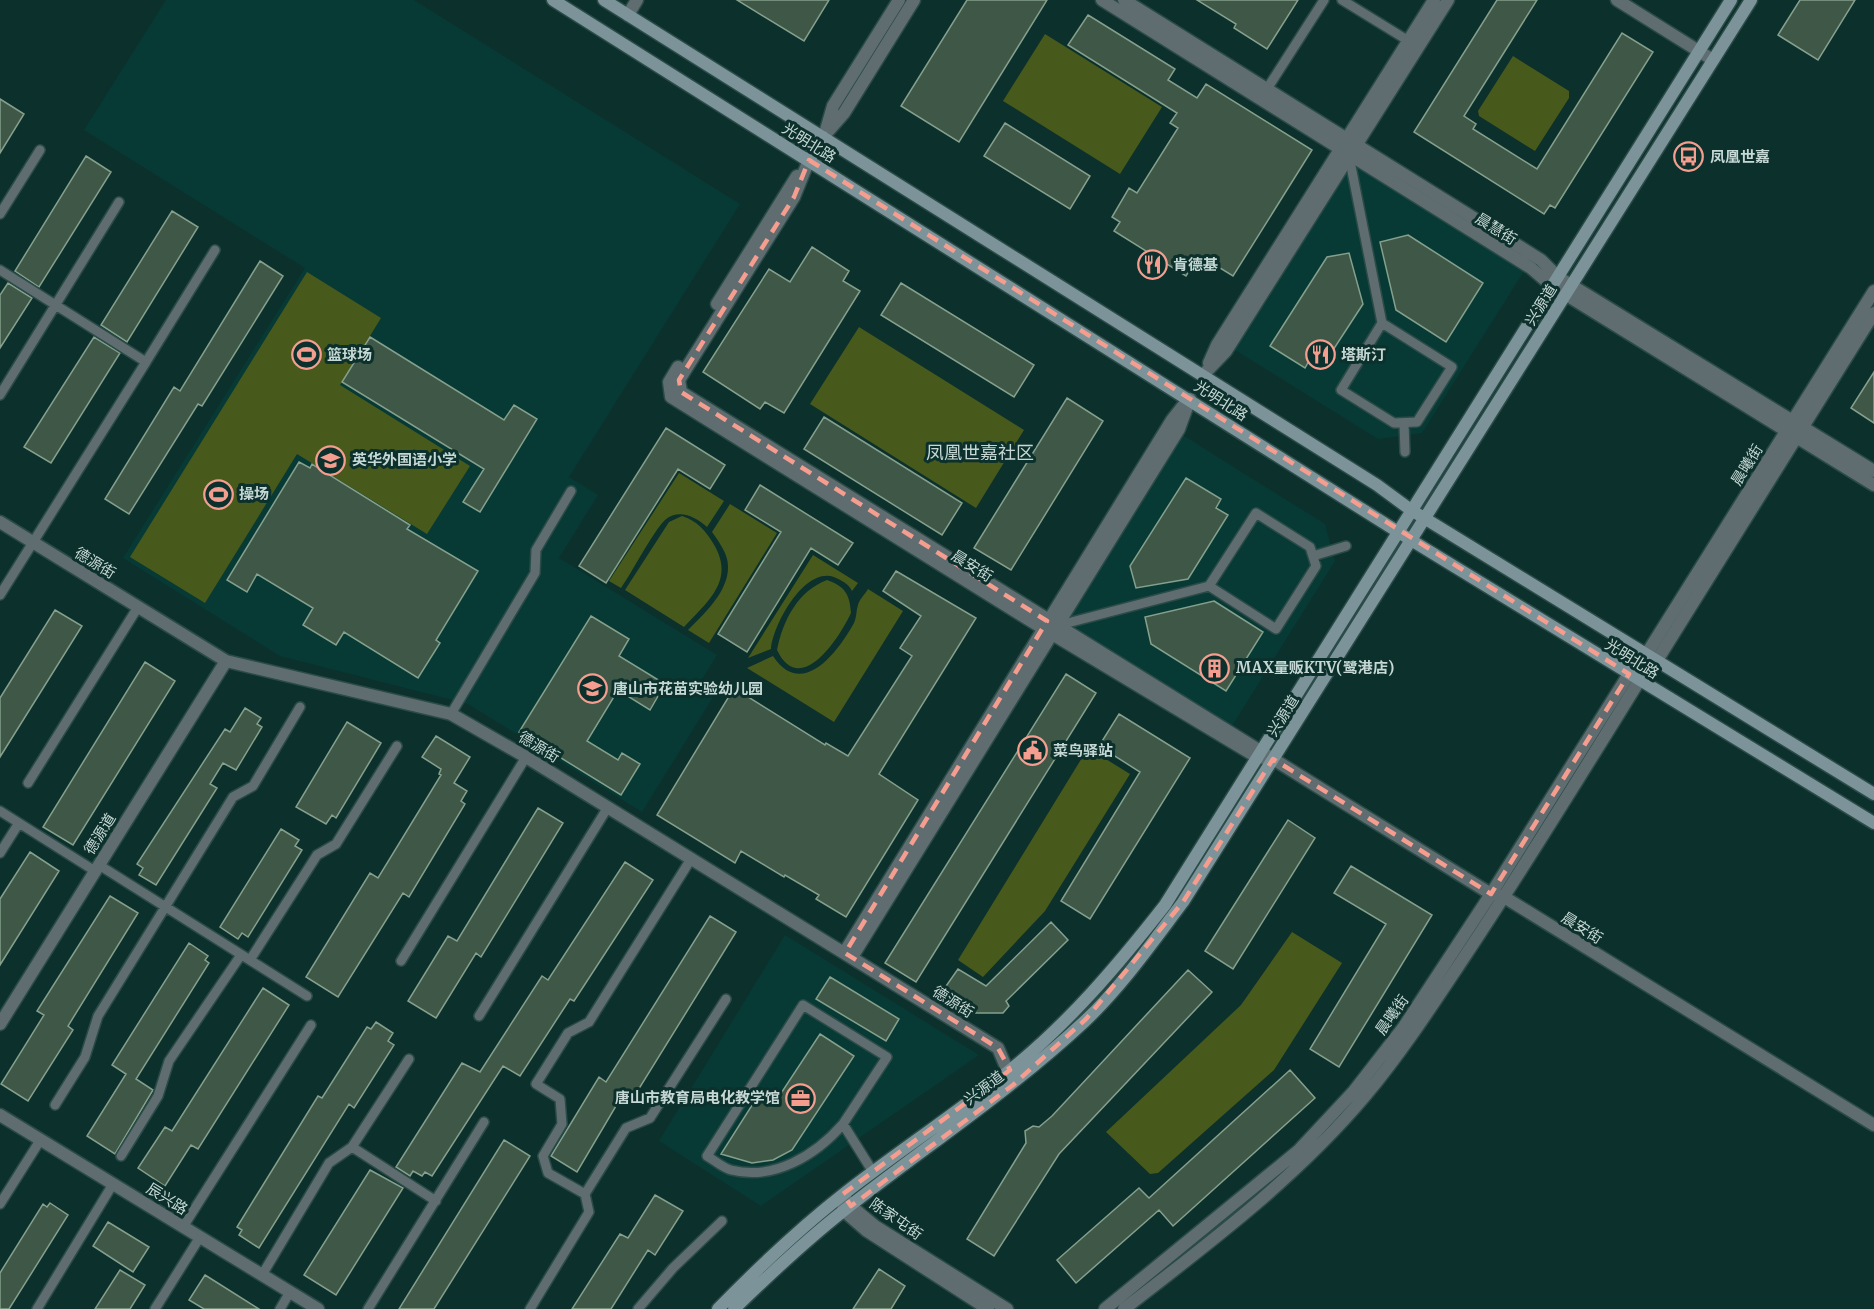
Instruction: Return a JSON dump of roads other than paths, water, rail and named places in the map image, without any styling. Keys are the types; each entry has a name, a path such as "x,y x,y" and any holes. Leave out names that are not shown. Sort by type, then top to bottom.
{"main road":[{"name":"光明北路","path":"554,0 1398,532 1874,823"},
{"name":"光明北路","path":"604,0 622,8 1203,375 1377,485 1411,510 1874,794"},
{"name":"兴源道","path":"718,1309 761,1265 843,1194 1010,1070 1062,1023 1118,965 1165,905 1731,0"},
{"name":"兴源道","path":"734,1309 776,1269 847,1209 1013,1085 1086,1019 1136,964 1183,902 1751,0"},
{"path":"808,160 824,137"}],"street":[{"path":"622,8 637,0"},
{"path":"824,137 833,106 899,0"},
{"path":"824,137 844,113 914,0"},
{"name":"晨慧街","path":"1101,0 1541,260 1555,282 1794,429 1874,485"},
{"name":"晨慧街","path":"1124,0 1267,89 1349,148"},
{"path":"1203,375 1226,351 1413,44 1434,0"},
{"path":"1413,44 1448,0"},
{"path":"1617,0 1713,60"},
{"name":"晨安街","path":"808,160 794,197 674,381 681,392 1050,627 1259,753 1273,759 1491,894 1504,897 1874,1125"},
{"name":"晨曦街","path":"1651,658 1794,429 1874,291"},
{"name":"晨曦街","path":"1794,429 1874,313"},
{"path":"848,955 1050,627 1179,429 1190,399"},
{"name":"晨慧街","path":"1794,429 1874,471"},
{"name":"德源街","path":"0,522 226,661 451,714 608,807 998,1048 1010,1070 1013,1085"},
{"name":"德源道","path":"0,1024 226,661"},
{"name":"晨曦街","path":"1105,1309 1298,1151 1354,1091 1403,1028 1634,677"},
{"name":"晨曦街","path":"1124,1309 1210,1243 1308,1158 1364,1097 1413,1034 1504,897 1634,677"},
{"name":"辰兴路","path":"0,1114 318,1309"},
{"path":"843,1194 847,1209"},
{"name":"陈家屯街","path":"847,1209 867,1231 988,1309"},
{"name":"陈家屯街","path":"847,1209 1006,1309"}],"lane":[{"path":"1267,89 1324,0"},
{"path":"1342,0 1413,44"},
{"path":"1349,148 1382,323 1341,390 1394,423 1417,422 1452,367 1382,323"},
{"path":"0,214 40,150"},
{"path":"0,395 119,202"},
{"path":"0,594 215,250"},
{"path":"0,270 146,362"},
{"path":"1404,423 1405,452"},
{"path":"451,714 535,573 536,550 571,491"},
{"path":"1050,627 1209,586 1256,513 1310,547 1316,566 1276,628 1209,586"},
{"path":"1313,556 1346,546"},
{"path":"28,783 138,607"},
{"path":"55,1106 85,1057 98,1016 233,796 253,786 300,707"},
{"path":"250,960 317,855 336,844 397,746"},
{"path":"401,961 526,757"},
{"path":"479,1016 608,807"},
{"path":"0,811 166,906 307,996"},
{"path":"0,853 19,823"},
{"path":"585,1194 548,1173 543,1155 562,1124 560,1099 536,1084 568,1033 590,1022 691,859"},
{"path":"121,1156 158,1096 169,1061 241,955"},
{"path":"530,1309 589,1212 585,1194 626,1128 650,1118 726,999"},
{"path":"802,1005 887,1057 843,1124 833,1136 777,1170 756,1173 729,1169 707,1156 802,1005"},
{"path":"183,1227 311,1025"},
{"path":"262,1275 329,1163 352,1148 409,1059"},
{"path":"368,1309 484,1122"},
{"path":"843,1124 873,1172"},
{"path":"0,1204 41,1139"},
{"path":"352,1148 436,1201"},
{"path":"37,1309 113,1184"},
{"path":"638,1309 674,1268 722,1221"},
{"path":"155,1309 200,1237"},
{"path":"280,1309 290,1292"}],"place":[{"name":"凤凰世嘉","path":"1689,157"},
{"name":"肯德基","path":"1152,265"},
{"name":"篮球场","path":"306,355"},
{"name":"塔斯汀","path":"1320,355"},
{"name":"英华外国语小学","path":"331,460"},
{"name":"操场","path":"218,494"},
{"name":"MAX量贩KTV(鹭港店)","path":"1215,668"},
{"name":"唐山市花苗实验幼儿园","path":"592,689"},
{"name":"菜鸟驿站","path":"1032,751"},
{"name":"唐山市教育局电化教学馆","path":"801,1098"}],"district":[{"name":"凤凰世嘉社区","path":"980,453"}]}
